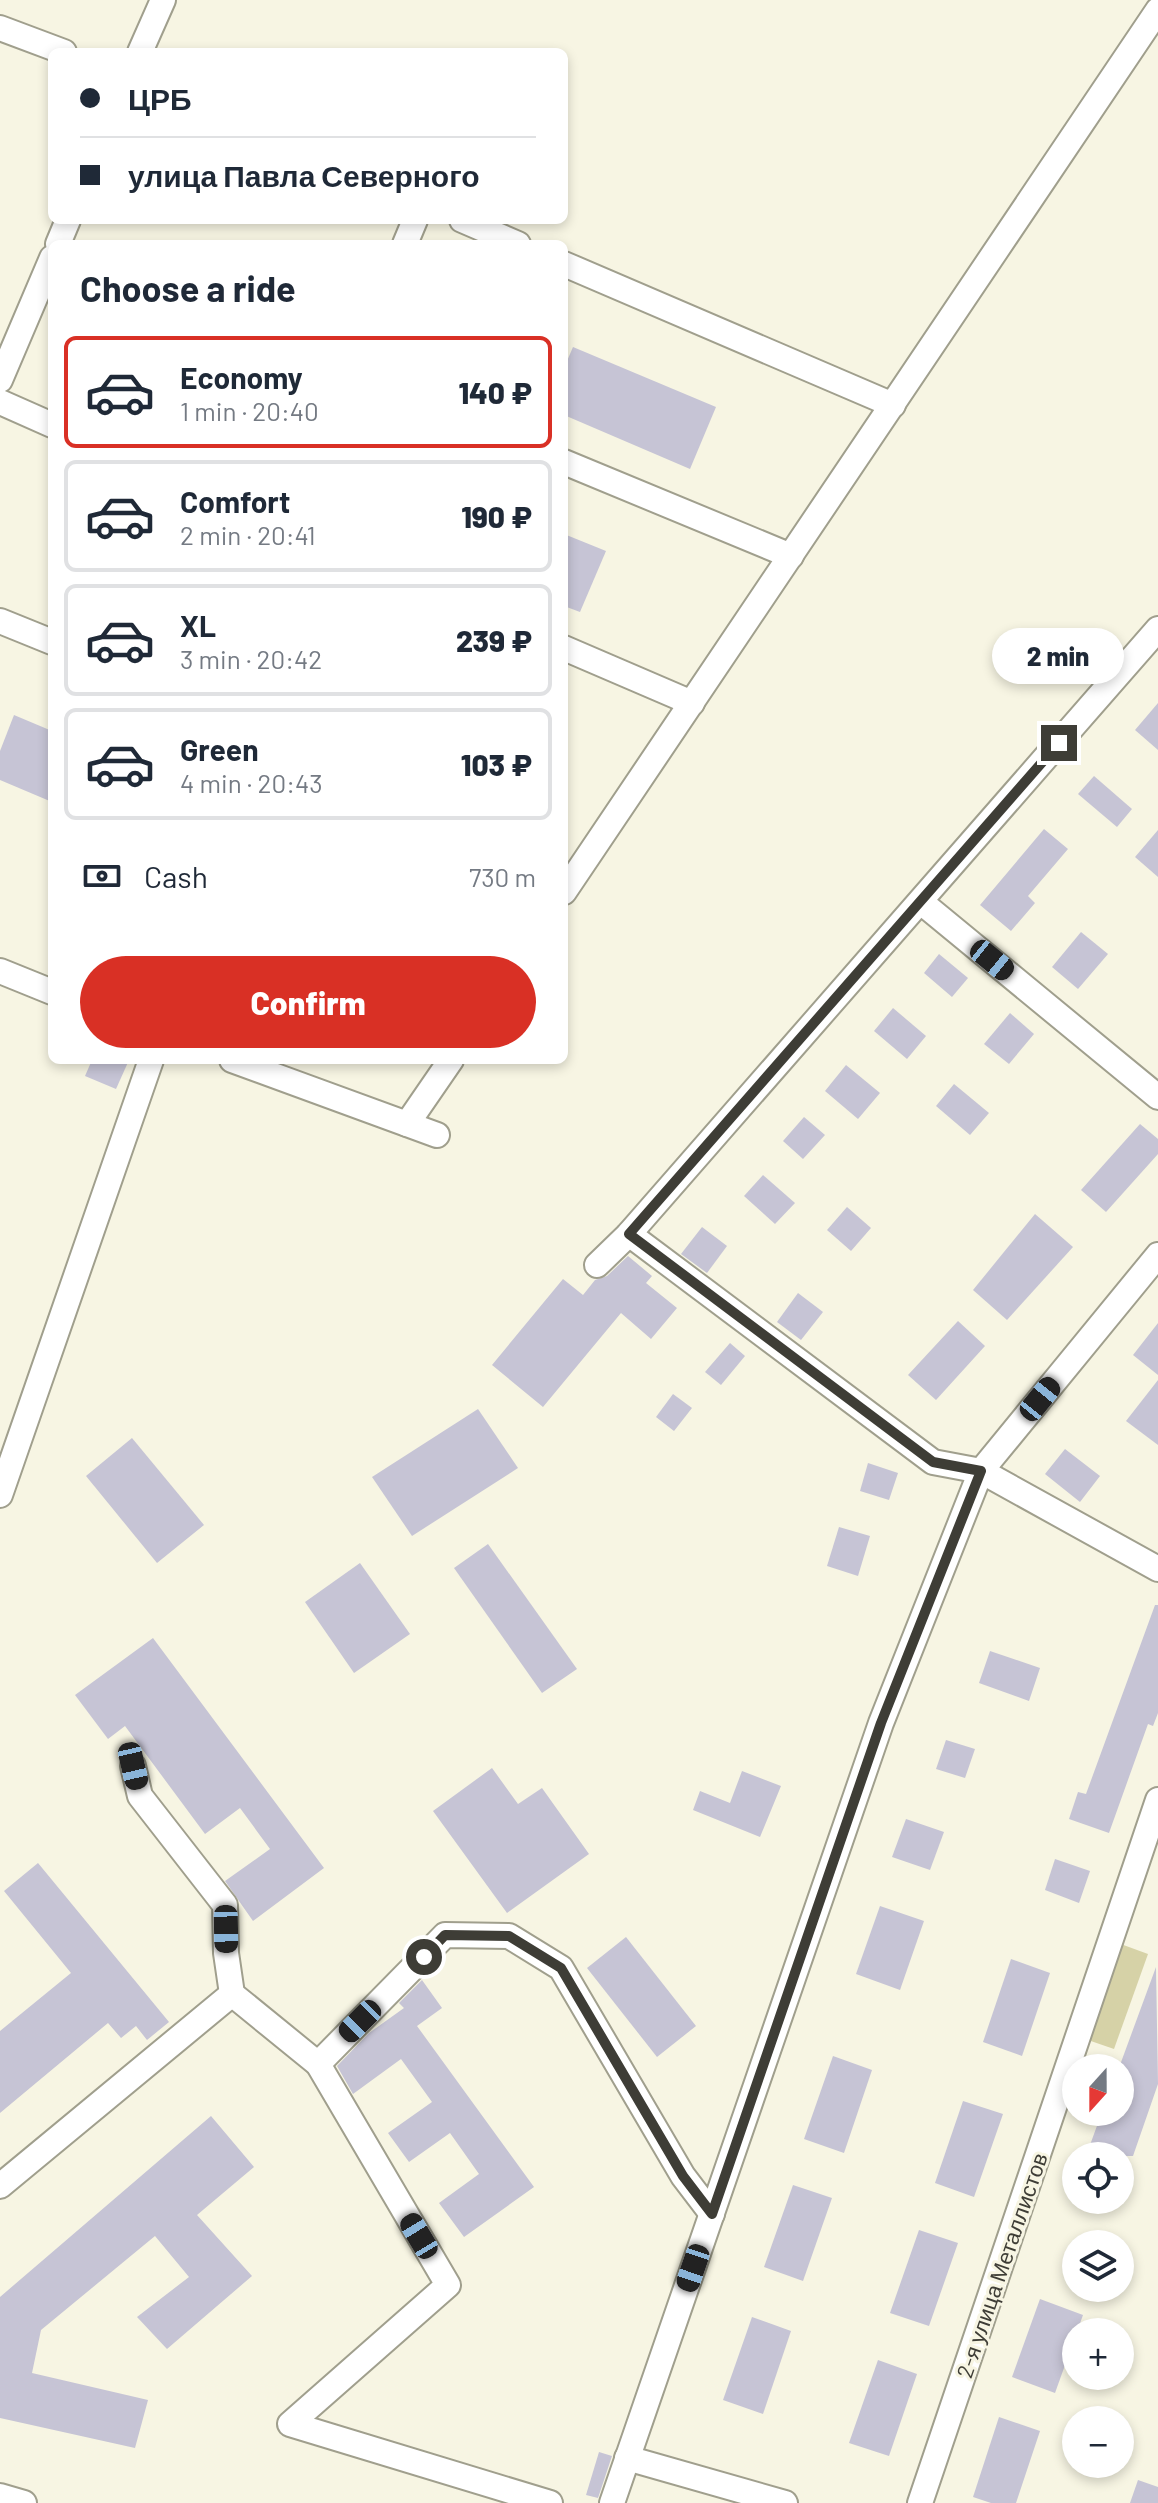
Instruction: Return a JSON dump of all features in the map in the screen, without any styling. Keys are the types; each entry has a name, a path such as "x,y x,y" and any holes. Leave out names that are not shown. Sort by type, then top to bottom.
{"street":[{"path":"142,48 163,0"},
{"path":"568,879 574,860 692,703 1158,10"},
{"path":"0,28 53,48"},
{"path":"471,224 509,240"},
{"path":"568,266 893,405"},
{"path":"0,380 48,267"},
{"path":"0,402 48,423"},
{"path":"568,464 791,556"},
{"path":"0,621 48,640"},
{"path":"597,1265 629,1234 1158,629"},
{"path":"568,650 692,703"},
{"path":"921,902 1158,1097"},
{"path":"0,971 48,990"},
{"path":"0,1495 150,1064"},
{"path":"243,1064 437,1135"},
{"path":"407,1124 448,1064"},
{"path":"629,1234 933,1462 981,1471 1158,1569"},
{"path":"612,2503 881,1723 981,1471 1158,1255"},
{"path":"133,1766 140,1796 225,1905 226,1953 232,1994 318,2064 448,2285 290,2424 550,2503"},
{"name":"2-я улица Металлистов","path":"920,2503 1158,1800"},
{"path":"318,2064 445,1935 509,1936 561,1968 683,2176 712,2214"},
{"path":"0,2186 232,1994"},
{"path":"627,2458 785,2503"},
{"path":"0,2496 24,2503"}],"shaded area":[{"path":"1118,1943 1148,1954 1114,2049 1085,2039"}],"building":[{"path":"573,347 716,407 690,469 568,417 568,359"},
{"path":"568,536 606,551 580,612 568,608"},
{"path":"1158,703 1158,750 1135,730"},
{"path":"14,715 48,729 48,800 0,780 0,751"},
{"path":"1094,776 1132,809 1117,827 1078,794"},
{"path":"1044,829 1068,849 1028,896 1035,903 1011,931 980,905"},
{"path":"1158,830 1158,877 1135,857"},
{"path":"1081,932 1108,954 1078,989 1052,967"},
{"path":"939,954 968,978 952,997 924,973"},
{"path":"893,1008 926,1036 907,1059 874,1031"},
{"path":"1010,1013 1034,1034 1009,1064 984,1044"},
{"path":"90,1064 127,1064 116,1089 85,1076"},
{"path":"846,1065 880,1093 858,1119 825,1091"},
{"path":"954,1084 989,1113 970,1135 936,1106"},
{"path":"804,1117 825,1135 803,1159 783,1141"},
{"path":"1140,1124 1158,1139 1158,1154 1106,1212 1081,1190"},
{"path":"763,1175 795,1203 775,1224 744,1196"},
{"path":"847,1207 871,1228 851,1251 827,1230"},
{"path":"1035,1214 1073,1247 1007,1320 973,1290"},
{"path":"702,1227 727,1246 707,1273 681,1254"},
{"path":"628,1256 652,1276 646,1283 677,1308 651,1339 621,1313 543,1407 492,1365 563,1279 583,1295 595,1280 607,1276"},
{"path":"798,1293 823,1312 801,1340 777,1322"},
{"path":"958,1321 985,1346 936,1400 908,1375"},
{"path":"1158,1323 1158,1375 1133,1355"},
{"path":"730,1343 745,1356 721,1385 705,1372"},
{"path":"1158,1380 1158,1445 1126,1421"},
{"path":"673,1394 692,1408 674,1431 656,1417"},
{"path":"478,1409 518,1468 412,1536 372,1477"},
{"path":"132,1438 204,1525 157,1563 86,1476"},
{"path":"1065,1449 1100,1476 1080,1502 1045,1474"},
{"path":"868,1463 898,1473 889,1500 860,1491"},
{"path":"839,1527 870,1536 858,1576 827,1566"},
{"path":"488,1544 577,1669 542,1693 454,1568"},
{"path":"360,1563 410,1634 354,1673 305,1602"},
{"path":"1155,1605 1158,1605 1158,1713 1153,1726 1148,1724 1109,1833 1069,1819 1078,1792 1086,1794"},
{"path":"153,1638 324,1868 253,1921 225,1881 270,1849 240,1808 205,1834 125,1726 108,1739 75,1695"},
{"path":"990,1651 1040,1668 1029,1701 979,1683"},
{"path":"946,1740 975,1749 965,1778 936,1769"},
{"path":"492,1768 518,1804 542,1788 589,1854 507,1913 433,1811"},
{"path":"742,1771 781,1786 760,1837 693,1810 700,1791 730,1803"},
{"path":"906,1819 944,1832 930,1870 892,1857"},
{"path":"1055,1859 1090,1871 1079,1903 1045,1890"},
{"path":"38,1863 169,2022 147,2040 136,2026 121,2038 108,2023 0,2113 0,2031 71,1973 4,1891"},
{"path":"880,1906 924,1921 900,1990 856,1974"},
{"path":"626,1937 696,2026 657,2057 587,1968"},
{"path":"1011,1959 1050,1973 1022,2056 983,2042"},
{"path":"1156,1967 1158,2084 1134,2153 1134,2142 1091,2142 1097,2126 1134,2126 1134,2054 1124,2054"},
{"path":"422,1980 442,2008 417,2026 534,2187 464,2237 439,2203 479,2174 450,2133 409,2162 388,2133 432,2102 401,2059 353,2094 337,2066 369,2033 404,2008 399,2003"},
{"path":"833,2056 872,2070 844,2153 804,2139"},
{"path":"963,2101 1003,2114 974,2197 935,2183"},
{"path":"211,2116 254,2167 197,2215 252,2276 167,2349 137,2317 189,2277 155,2236 41,2330 32,2373 148,2400 135,2448 0,2418 0,2297"},
{"path":"793,2185 832,2198 803,2281 764,2267"},
{"path":"919,2230 958,2243 929,2326 890,2313"},
{"path":"1040,2299 1083,2315 1082,2318 1062,2318 1062,2374 1055,2393 1012,2377"},
{"path":"752,2317 791,2331 763,2414 723,2400"},
{"path":"878,2360 917,2374 889,2456 849,2443"},
{"path":"999,2417 1040,2431 1016,2503 991,2503 973,2497"},
{"path":"599,2452 612,2456 598,2498 586,2495"},
{"path":"1138,2480 1158,2487 1158,2503 1130,2503"}],"route":[{"path":"424,1957 445,1935 509,1936 561,1968 683,2176 712,2214 881,1723 981,1471 933,1462 629,1234 1059,743"}]}
